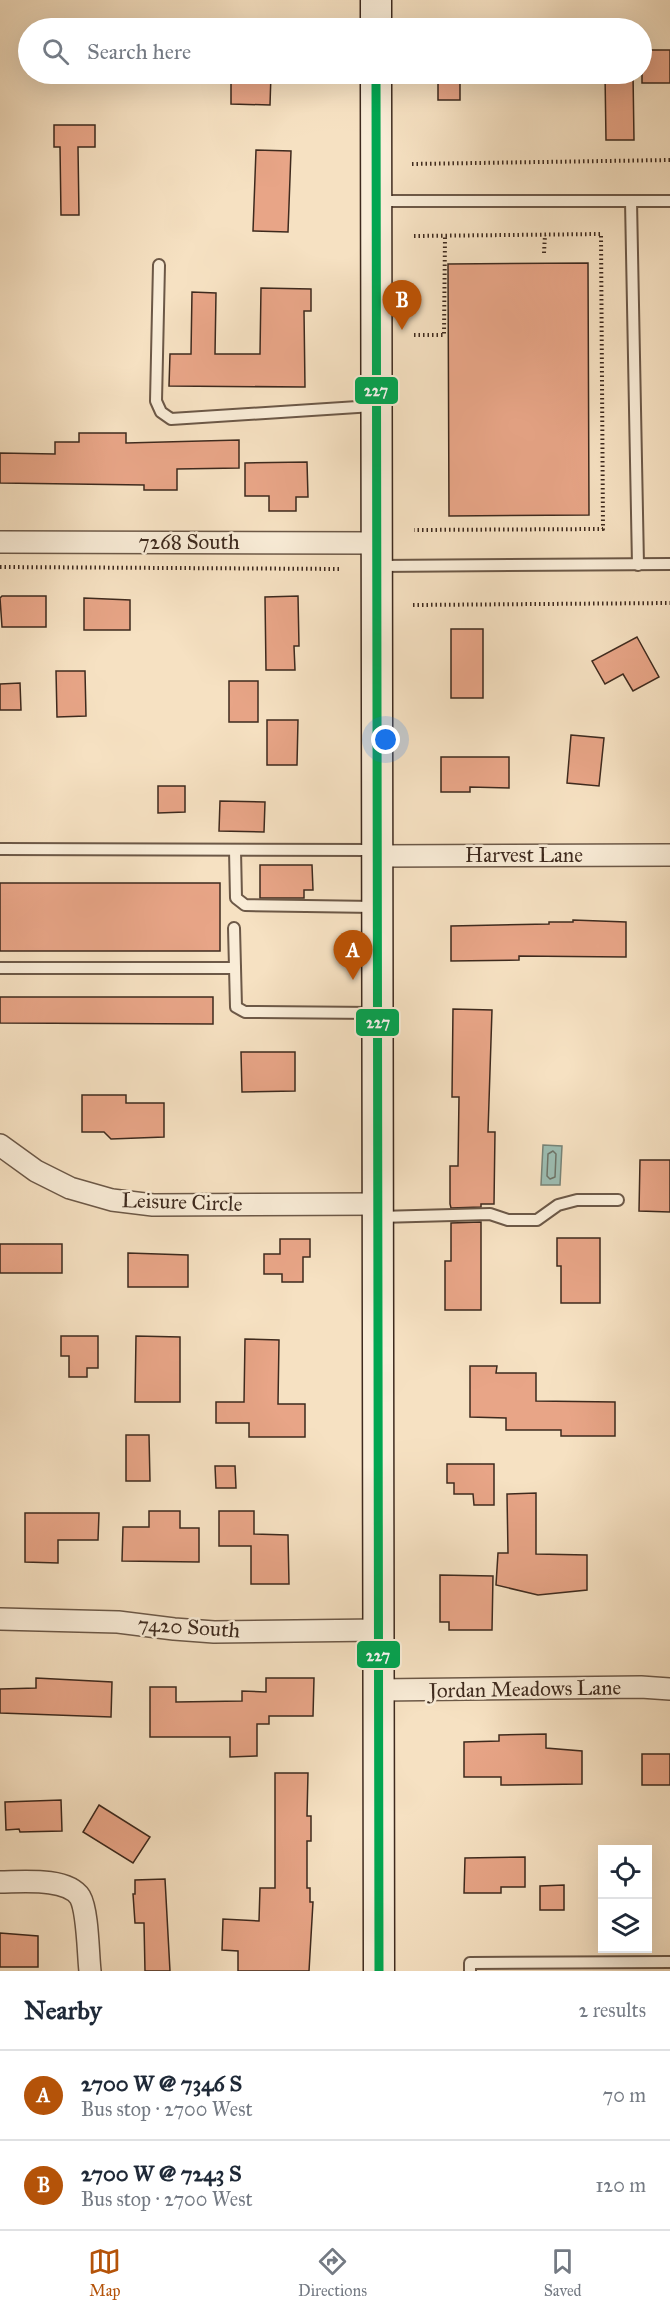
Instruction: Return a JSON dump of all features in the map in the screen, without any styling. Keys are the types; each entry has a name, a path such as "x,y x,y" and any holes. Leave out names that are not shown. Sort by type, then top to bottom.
{"main road":[{"path":"376,0 376,18"},
{"path":"376,84 379,1971"}],"street":[{"name":"7268 South","path":"0,542 378,554"},
{"name":"Harvest Lane","path":"378,853 670,855"},
{"name":"Leisure Circle","path":"0,1145 36,1170 70,1188 112,1200 153,1205 378,1210"},
{"name":"7420 South","path":"0,1620 118,1622 214,1632 379,1630"},
{"name":"Jordan Meadows Lane","path":"379,1690 641,1687 670,1689"},
{"path":"0,1882 59,1884 72,1890 80,1898 85,1918 90,1971"}],"lane":[{"path":"376,201 670,201"},
{"path":"631,201 639,565"},
{"path":"159,265 156,401 161,412 171,419 377,405"},
{"path":"378,554 639,565 670,564"},
{"path":"0,849 378,853"},
{"path":"235,850 236,898 244,905 378,907"},
{"path":"234,928 236,1007 245,1012 378,1013"},
{"path":"0,968 235,968"},
{"path":"378,1210 490,1214 508,1220 537,1220 558,1205 577,1200 618,1200"},
{"path":"470,1971 470,1964 670,1962"}],"path":[{"path":"412,164 670,160"},
{"path":"414,236 601,234 603,529 414,530"},
{"path":"544,253 545,235"},
{"path":"414,335 444,335 445,236"},
{"path":"0,567 341,569"},
{"path":"413,605 670,603"}],"water":[{"path":"543,1145 562,1146 560,1185 541,1185"}],"building":[{"path":"652,50 670,50 670,83 652,83"},
{"path":"231,84 271,84 270,105 231,104"},
{"path":"438,84 460,84 460,100 438,100"},
{"path":"605,84 633,84 634,140 606,140"},
{"path":"54,125 95,125 95,147 78,147 79,215 61,215 60,147 54,147"},
{"path":"256,150 291,151 288,232 253,231"},
{"path":"588,263 589,515 449,516 448,264"},
{"path":"261,288 311,289 311,311 304,311 305,387 169,386 170,354 191,354 192,292 216,293 215,354 260,354"},
{"path":"79,433 126,433 126,443 239,440 239,468 177,469 177,490 144,490 144,485 0,483 0,453 55,454 55,442 79,442"},
{"path":"307,462 308,497 296,497 296,511 269,511 269,496 245,496 245,463"},
{"path":"2,596 46,596 46,627 2,627 0,598"},
{"path":"298,596 299,646 294,646 295,670 266,670 265,597"},
{"path":"84,598 130,600 130,630 84,630"},
{"path":"451,629 483,629 483,698 451,698"},
{"path":"637,637 659,677 633,691 623,674 605,684 592,661"},
{"path":"56,671 85,671 86,716 57,717"},
{"path":"229,681 258,681 258,722 229,722"},
{"path":"20,683 21,710 0,710 0,684"},
{"path":"267,720 298,720 297,765 267,765"},
{"path":"571,735 604,738 599,786 567,783"},
{"path":"441,757 509,757 509,788 470,787 470,792 441,792"},
{"path":"158,786 185,786 185,812 158,813"},
{"path":"220,801 265,802 264,832 219,831"},
{"path":"260,865 312,865 313,890 304,890 304,898 260,898"},
{"path":"0,883 220,883 220,951 0,951"},
{"path":"573,920 626,922 626,957 519,956 519,960 451,961 451,926 549,924 549,922 573,922"},
{"path":"0,997 213,997 213,1024 0,1023"},
{"path":"453,1009 492,1010 488,1132 495,1132 494,1204 481,1204 481,1207 451,1208 450,1204 450,1166 458,1166 459,1097 452,1097"},
{"path":"241,1052 295,1052 295,1091 242,1092"},
{"path":"82,1095 126,1095 126,1103 164,1103 164,1137 111,1139 104,1132 82,1132"},
{"path":"640,1160 670,1160 670,1212 639,1211"},
{"path":"481,1222 481,1310 445,1310 445,1261 451,1261 451,1223"},
{"path":"557,1238 600,1238 600,1303 561,1303 561,1266 557,1266"},
{"path":"280,1239 310,1239 310,1257 303,1257 303,1282 282,1282 282,1274 264,1274 264,1254 280,1254"},
{"path":"0,1244 62,1244 62,1273 0,1273"},
{"path":"128,1253 188,1255 188,1287 128,1287"},
{"path":"61,1336 98,1336 98,1368 87,1368 87,1377 69,1377 69,1356 61,1356"},
{"path":"136,1336 180,1337 180,1402 135,1402"},
{"path":"245,1339 279,1340 278,1404 305,1404 305,1437 249,1437 249,1423 216,1423 216,1402 244,1402"},
{"path":"470,1366 497,1366 496,1373 536,1373 536,1401 615,1402 615,1436 561,1436 561,1430 506,1430 506,1418 470,1417"},
{"path":"126,1435 149,1435 150,1481 126,1481"},
{"path":"447,1464 494,1464 494,1505 474,1505 473,1494 454,1494 454,1483 447,1483"},
{"path":"215,1466 235,1466 236,1488 216,1488"},
{"path":"536,1493 536,1554 587,1555 587,1590 538,1595 496,1585 498,1553 508,1553 507,1494"},
{"path":"149,1511 180,1511 180,1528 199,1528 199,1562 122,1561 123,1527 149,1527"},
{"path":"219,1511 254,1511 254,1534 288,1535 289,1584 251,1584 251,1546 219,1546"},
{"path":"25,1513 99,1513 98,1540 58,1540 58,1563 25,1562"},
{"path":"440,1575 493,1576 492,1630 449,1630 449,1622 440,1622"},
{"path":"36,1678 112,1682 111,1717 0,1713 0,1689 36,1688"},
{"path":"266,1678 314,1678 313,1716 269,1716 269,1724 257,1724 257,1756 230,1757 230,1737 150,1737 150,1687 176,1687 176,1702 242,1701 242,1691 266,1692"},
{"path":"546,1734 546,1748 582,1751 582,1784 501,1785 501,1777 464,1777 464,1742 499,1741 499,1735"},
{"path":"642,1754 670,1754 670,1785 642,1785"},
{"path":"275,1773 308,1773 307,1816 311,1816 311,1841 307,1841 307,1888 310,1888 310,1902 313,1902 309,1971 238,1971 238,1951 222,1950 223,1919 259,1921 260,1888 275,1888"},
{"path":"61,1800 62,1831 6,1830 5,1802"},
{"path":"99,1805 150,1837 133,1863 83,1832"},
{"path":"525,1857 525,1887 501,1887 501,1893 464,1893 465,1858"},
{"path":"165,1879 170,1971 145,1971 144,1923 135,1923 133,1894 135,1894 135,1880"},
{"path":"564,1885 564,1910 540,1910 540,1886"},
{"path":"0,1933 38,1936 38,1967 0,1967"}],"transit line":[{"name":"227","path":"376,84 379,1971"}],"place":[{"name":"2700 W @ 7243 S","path":"402,330"},
{"name":"2700 W @ 7346 S","path":"353,980"}]}
